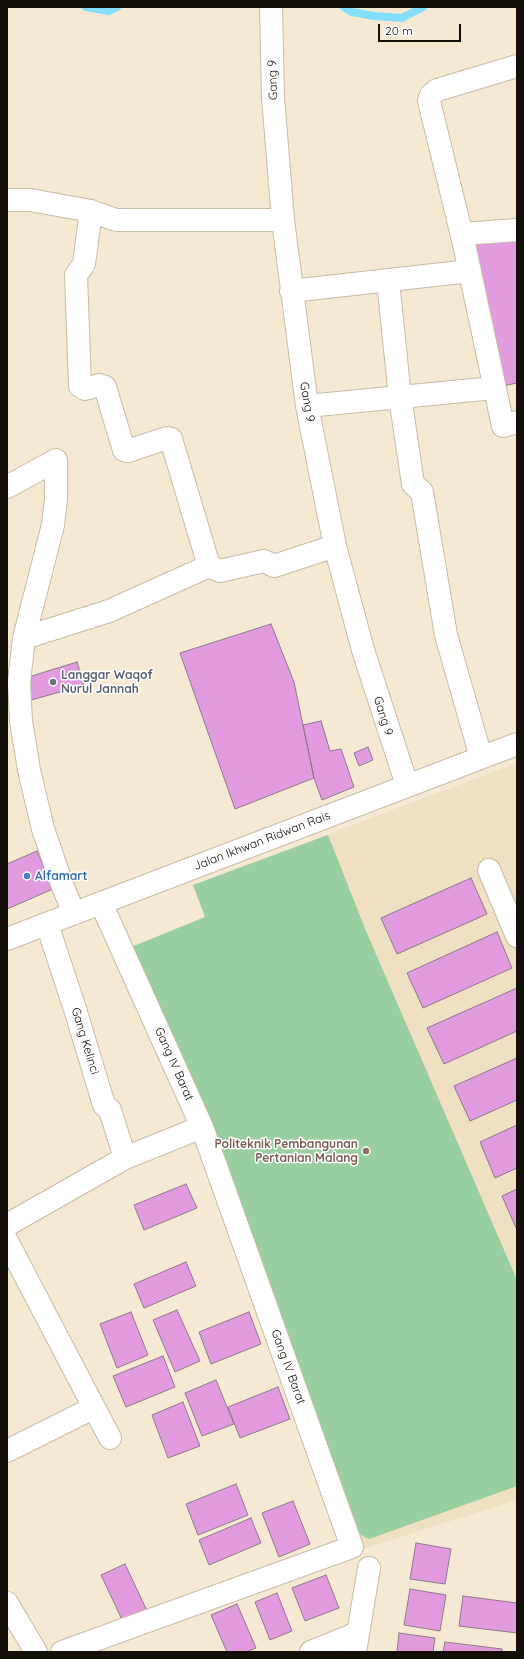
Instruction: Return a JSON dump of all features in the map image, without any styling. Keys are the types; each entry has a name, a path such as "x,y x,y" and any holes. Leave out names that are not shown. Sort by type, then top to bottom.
{"street":[{"name":"Gang 9","path":"271,7 274,97 283,220 307,406 335,546 363,650 407,785"},
{"path":"517,66 437,90 430,96 429,101 462,234 503,426 517,422"},
{"path":"7,200 30,200 91,211 116,220 283,220"},
{"path":"91,211 84,264 76,275 80,386 85,389 102,385 105,387 124,450 128,451 167,438 171,439 210,566 220,571 264,561 274,566 335,546"},
{"path":"462,234 517,230"},
{"path":"291,291 470,271"},
{"path":"388,281 400,397 413,484 422,492 446,634 481,757"},
{"path":"307,406 494,388"},
{"path":"7,487 56,460 56,500 53,525 13,675 29,770 43,829 63,887 74,913"},
{"path":"24,638 109,610 210,566"},
{"name":"Jalan Ikhwan Ridwan Rais","path":"7,939 517,744"},
{"path":"488,870 517,936"},
{"name":"Gang IV Barat","path":"62,1652 352,1547 202,1127 101,903"},
{"name":"Gang Kelinci","path":"47,924 76,1009 104,1105 110,1110 125,1158"},
{"path":"7,1225 125,1158 202,1127"},
{"path":"7,1241 110,1438"},
{"path":"7,1451 93,1408"},
{"path":"311,1652 357,1642 369,1568"},
{"path":"7,1603 36,1652"}],"shaded area":[{"name":"Politeknik Pembangunan Pertanian Malang","path":"517,763 517,1500 359,1550 129,948 205,917 193,885"}],"green space":[{"name":"Politeknik Pembangunan Pertanian Malang","path":"328,835 366,931 517,1280 517,1486 369,1539 353,1531 129,948 205,917 193,885"}],"building":[{"path":"517,236 517,383 498,387 466,240"},
{"path":"271,624 294,682 314,778 235,809 180,653"},
{"name":"Langgar Waqof Nurul Jannah","path":"77,662 84,685 28,701 22,679"},
{"path":"321,721 330,751 341,749 354,787 322,800 314,778 303,725"},
{"path":"368,747 373,760 359,766 354,753"},
{"name":"Alfamart","path":"37,851 53,889 7,909 7,864"},
{"path":"471,878 487,914 397,954 381,918"},
{"path":"497,932 512,968 423,1008 407,973"},
{"path":"517,988 517,1031 444,1064 427,1028"},
{"path":"517,1058 517,1100 470,1121 454,1086"},
{"path":"517,1125 517,1168 495,1178 480,1142"},
{"path":"186,1184 197,1208 144,1230 134,1205"},
{"path":"517,1189 517,1230 502,1196"},
{"path":"186,1262 196,1286 144,1308 134,1284"},
{"path":"177,1310 200,1361 175,1372 153,1320"},
{"path":"131,1312 148,1355 117,1368 100,1324"},
{"path":"249,1312 261,1344 211,1364 199,1332"},
{"path":"163,1356 175,1387 126,1407 113,1376"},
{"path":"216,1380 234,1424 202,1436 185,1393"},
{"path":"278,1387 290,1419 240,1438 228,1407"},
{"path":"183,1402 200,1446 168,1458 152,1415"},
{"path":"236,1484 248,1515 198,1535 186,1504"},
{"path":"293,1501 310,1544 279,1557 262,1513"},
{"path":"251,1518 261,1543 209,1565 199,1540"},
{"path":"416,1543 451,1549 445,1584 410,1579"},
{"path":"125,1564 149,1615 125,1626 101,1575"},
{"path":"326,1575 339,1608 305,1621 292,1588"},
{"path":"410,1589 446,1595 440,1631 404,1625"},
{"path":"277,1593 292,1631 270,1640 255,1602"},
{"path":"463,1596 517,1603 517,1633 459,1626"},
{"path":"237,1604 256,1648 246,1652 227,1652 211,1615"},
{"path":"399,1633 435,1638 433,1652 397,1652"},
{"path":"445,1642 502,1649 502,1652 443,1652"}],"waterway":[{"path":"86,7 109,11 117,7"},
{"path":"344,7 352,12 374,16 402,18 423,7"}],"place":[{"name":"Langgar Waqof Nurul Jannah","path":"53,682"},
{"name":"Alfamart","path":"27,876"},
{"name":"Politeknik Pembangunan Pertanian Malang","path":"366,1151"}]}
